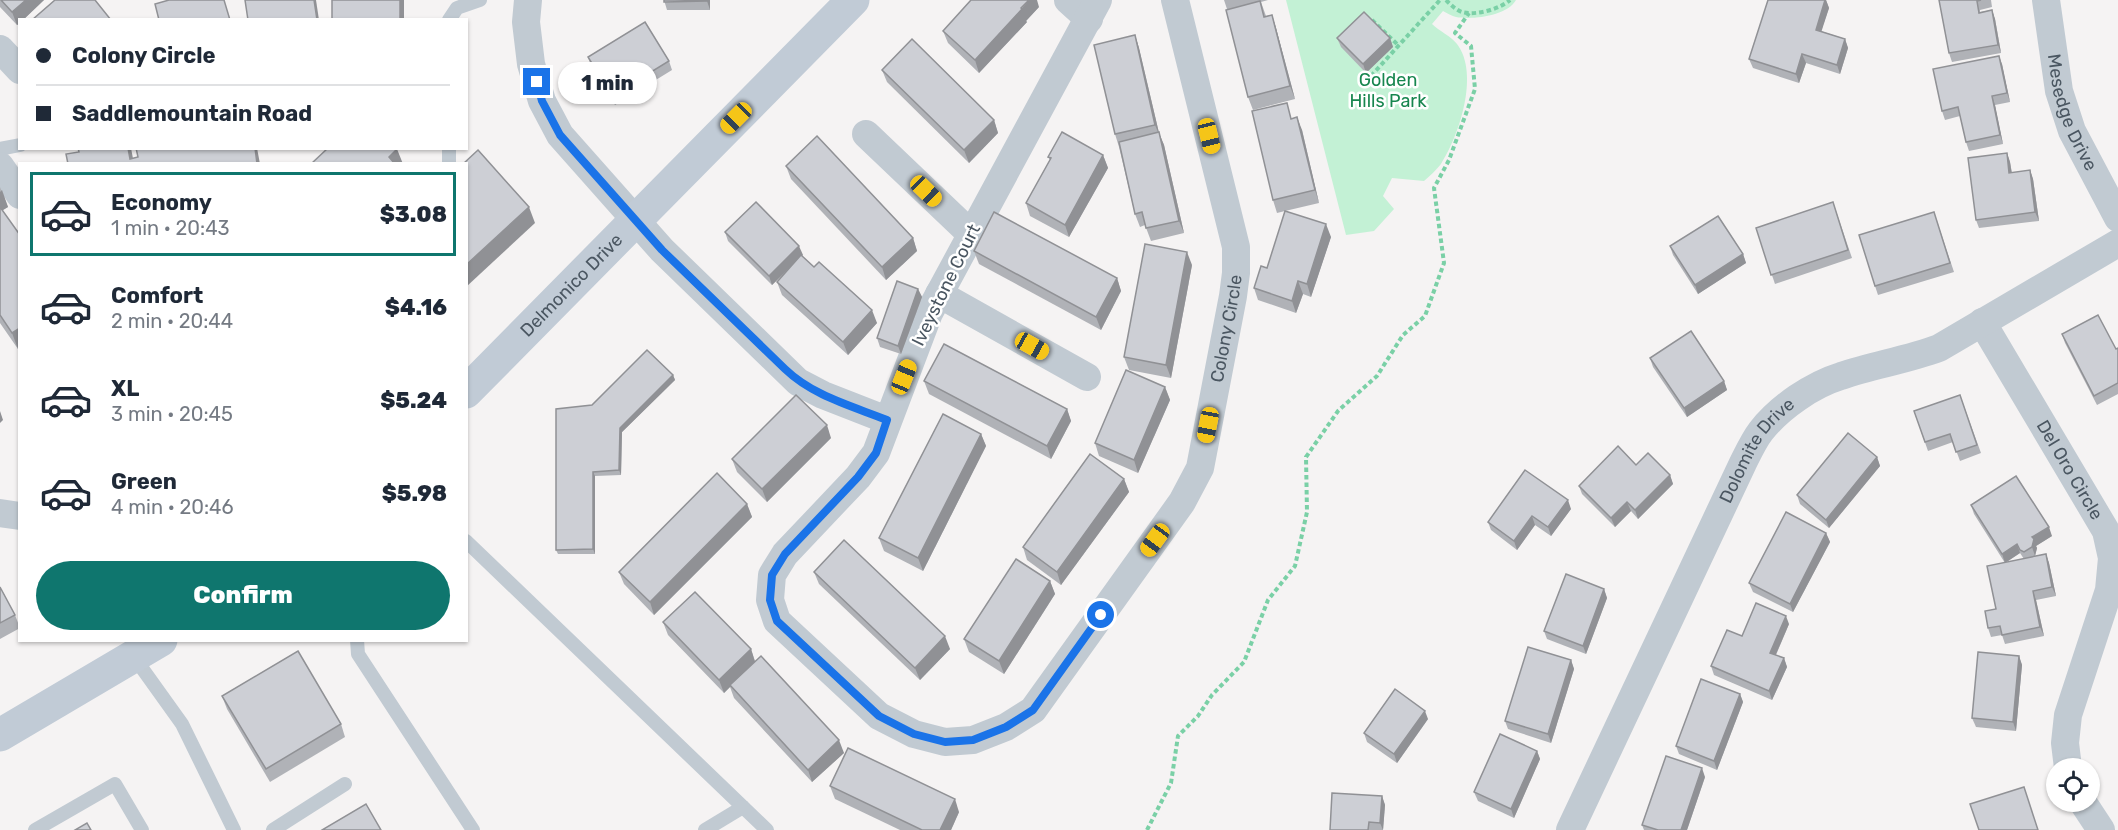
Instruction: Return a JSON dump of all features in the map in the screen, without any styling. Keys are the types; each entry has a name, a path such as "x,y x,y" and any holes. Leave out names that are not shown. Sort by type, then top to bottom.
{"street":[{"path":"528,0 526,22 531,64 542,101 560,135 662,250 798,382 823,395 887,420"},
{"name":"Delmonico Drive","path":"468,390 853,0"},
{"name":"Colony Circle","path":"887,420 876,453 858,477 785,554 772,575 770,600 777,621 879,716 914,734 945,742 973,740 1006,727 1033,710 1182,502 1200,468 1233,296 1236,247 1175,0"},
{"name":"Mesedge Drive","path":"2046,0 2059,91 2072,131 2118,218"},
{"name":"Iveystone Court","path":"887,420 929,313 1085,6"},
{"path":"0,50 18,68"},
{"path":"866,134 970,234"},
{"path":"0,166 18,192"},
{"name":"Dolomite Drive","path":"1570,830 1738,474 1761,431 1785,408 1810,390 1839,376 1911,358 1939,348 2118,243"},
{"path":"939,294 1087,377"},
{"name":"Del Oro Circle","path":"1982,322 2106,531 2112,558 2109,590 2068,715 2065,743 2067,758"},
{"path":"0,513 18,516"},
{"path":"0,735 153,645"},
{"path":"2089,812 2101,830"}],"lane":[{"path":"450,18 457,8 480,0"},
{"path":"0,149 18,145"},
{"path":"470,550 767,830"},
{"path":"357,642 358,654 473,830"},
{"path":"153,645 182,724 234,830"},
{"path":"35,830 115,784 142,830"},
{"path":"273,830 345,784"},
{"path":"705,830 743,807"}],"path":[{"path":"1371,76 1440,0"},
{"path":"1446,0 1464,13 1481,12 1504,5 1510,0"},
{"path":"1148,830 1171,783 1178,736 1198,716 1212,695 1244,662 1268,600 1295,566 1307,512 1306,457 1338,411 1377,376 1403,335 1425,316 1444,263 1434,188 1449,160 1474,89 1471,46 1455,33 1469,13"},
{"path":"1372,20 1398,45"}],"green space":[{"name":"Golden Hills Park","path":"1286,0 1516,0 1505,10 1489,16 1456,17 1443,11 1432,24 1457,44 1464,57 1467,88 1460,122 1441,164 1424,181 1392,178 1383,196 1394,209 1374,231 1346,235"}],"building":[{"path":"1,0 26,0 12,12"},
{"path":"55,0 95,0 109,18 34,18"},
{"path":"169,0 224,0 229,18 158,18 155,4"},
{"path":"245,0 314,0 317,18 248,18"},
{"path":"332,0 400,0 400,18 332,18"},
{"path":"664,0 707,0 707,1 664,2"},
{"path":"971,0 1029,0 975,60 943,31"},
{"path":"1768,0 1825,0 1816,30 1845,39 1837,65 1802,54 1796,74 1749,59"},
{"path":"1939,0 1981,0 1977,1 1979,13 1992,10 1998,45 1949,53"},
{"path":"1260,1 1264,17 1272,15 1290,86 1248,97 1226,10"},
{"path":"1364,12 1390,38 1363,64 1337,38"},
{"path":"645,22 669,61 612,96 588,57"},
{"path":"1135,35 1155,125 1115,134 1094,45"},
{"path":"912,39 994,120 964,150 882,70"},
{"path":"1999,56 2007,93 1992,96 2000,135 1966,142 1958,107 1942,111 1933,69"},
{"path":"1287,103 1291,119 1297,117 1315,190 1273,200 1252,111"},
{"path":"1062,132 1103,155 1065,225 1026,203 1051,158 1048,157"},
{"path":"1159,132 1179,221 1146,228 1142,212 1135,214 1119,142"},
{"path":"817,136 913,238 882,267 786,166"},
{"path":"78,150 128,150 130,159 138,157 136,150 255,150 257,162 68,162 66,154 79,152"},
{"path":"326,150 396,150 389,157 393,162 313,162"},
{"path":"478,150 529,207 468,263 468,162 465,162"},
{"path":"2007,153 2009,173 2030,170 2035,212 1976,220 1968,158"},
{"path":"756,202 799,246 769,276 725,232"},
{"path":"1833,202 1848,250 1771,275 1756,228"},
{"path":"0,207 18,232 18,329 12,333 0,315"},
{"path":"1285,211 1326,224 1307,284 1298,281 1292,301 1254,288 1261,266 1267,268"},
{"path":"994,212 1117,278 1096,317 974,251"},
{"path":"1934,212 1950,263 1875,286 1859,235"},
{"path":"1718,216 1743,254 1695,285 1670,246"},
{"path":"1145,244 1187,252 1166,365 1124,357"},
{"path":"801,255 814,267 819,262 872,310 843,342 777,282"},
{"path":"897,281 918,289 898,346 877,338"},
{"path":"2098,315 2116,349 2118,348 2118,383 2094,396 2062,334"},
{"path":"1691,331 1724,381 1684,408 1650,358"},
{"path":"944,344 1067,409 1047,446 924,381"},
{"path":"647,350 673,375 620,428 619,470 593,472 593,549 556,550 556,409 592,405"},
{"path":"1126,370 1165,387 1134,460 1095,443"},
{"path":"796,395 827,425 762,489 732,459"},
{"path":"1960,395 1977,445 1956,452 1950,434 1925,442 1914,411"},
{"path":"943,414 981,434 918,558 879,538"},
{"path":"1848,433 1877,457 1826,520 1797,495"},
{"path":"1618,446 1636,465 1648,453 1670,475 1635,510 1627,502 1611,518 1579,486"},
{"path":"1090,454 1124,479 1057,572 1023,547"},
{"path":"1525,470 1568,500 1548,527 1532,516 1514,541 1488,522"},
{"path":"717,473 747,504 650,602 619,572"},
{"path":"2016,476 2049,527 2032,537 2034,539 2032,547 2024,552 2017,544 2002,554 1971,505"},
{"path":"1786,512 1826,533 1790,604 1749,583"},
{"path":"844,540 945,636 915,668 814,572"},
{"path":"2046,554 2052,587 2033,591 2040,627 2002,635 2000,626 1988,628 1985,611 1996,609 1987,566"},
{"path":"1016,559 1050,581 999,661 964,639"},
{"path":"1566,574 1604,589 1583,646 1544,631"},
{"path":"0,587 15,615 0,623"},
{"path":"695,592 751,649 719,680 663,622"},
{"path":"1756,603 1786,616 1770,653 1784,658 1769,691 1711,666 1727,630 1742,636"},
{"path":"1528,647 1571,660 1548,734 1505,721"},
{"path":"298,651 341,724 266,769 222,696"},
{"path":"1978,652 2019,656 2013,722 1972,718"},
{"path":"761,656 839,740 808,770 730,685"},
{"path":"1701,679 1740,694 1714,761 1676,746"},
{"path":"1395,689 1425,711 1394,754 1364,733"},
{"path":"1500,734 1537,751 1511,809 1474,792"},
{"path":"848,748 955,799 940,830 922,830 830,786"},
{"path":"1666,756 1702,768 1681,830 1658,830 1642,825"},
{"path":"2024,787 2038,830 1979,830 1970,804"},
{"path":"1332,793 1382,796 1380,823 1369,822 1368,830 1330,830"},
{"path":"366,804 381,830 322,830"},
{"path":"87,823 91,830 75,830"}],"route":[{"path":"537,82 542,101 560,135 662,250 798,382 823,395 887,420 876,453 858,477 785,554 772,575 770,600 777,621 879,716 914,734 945,742 973,740 1006,727 1033,710 1101,615"}]}
